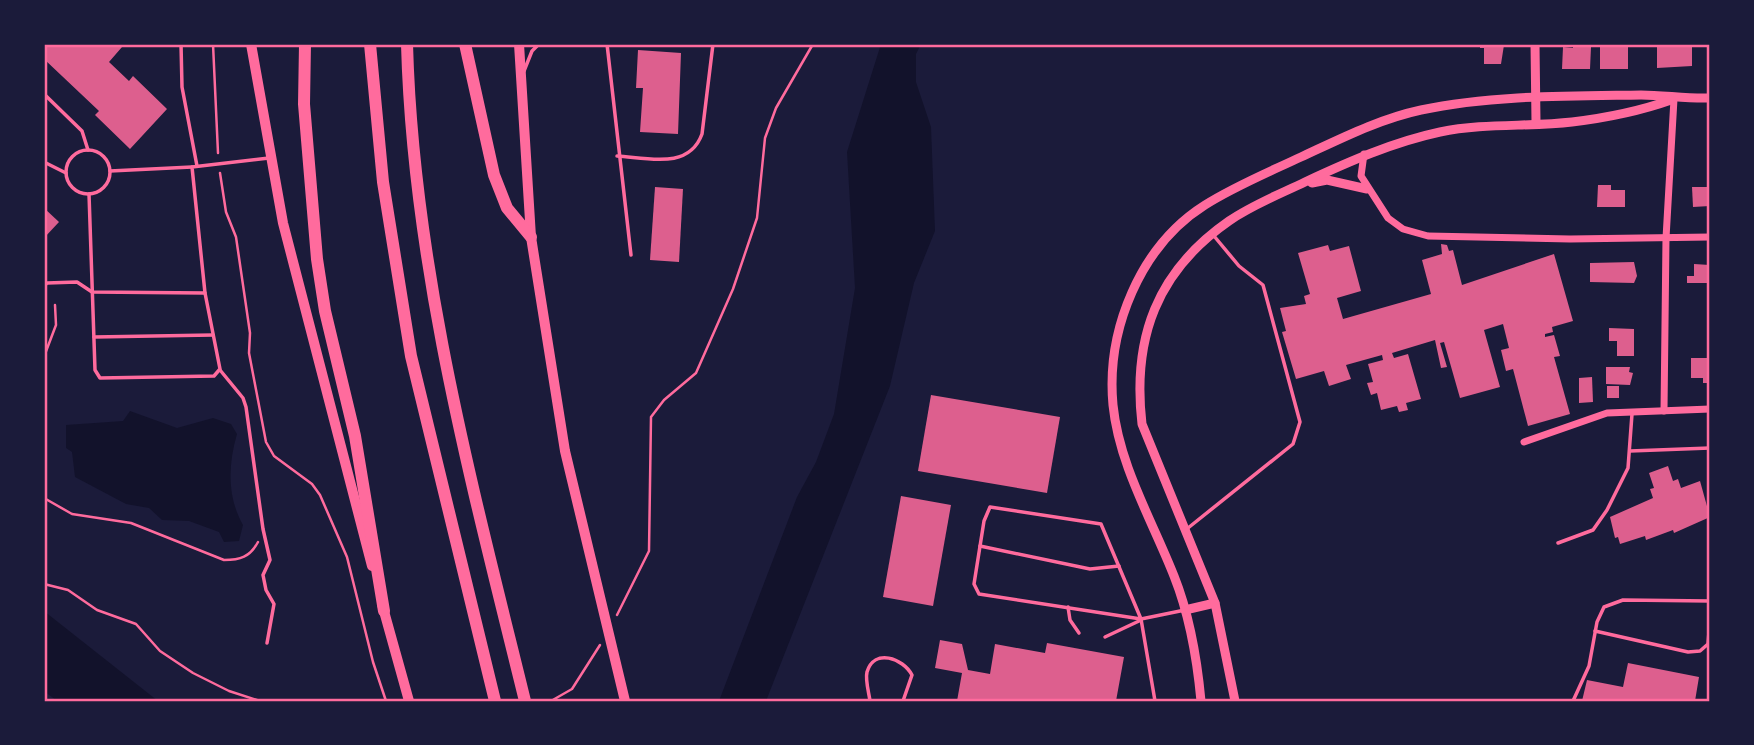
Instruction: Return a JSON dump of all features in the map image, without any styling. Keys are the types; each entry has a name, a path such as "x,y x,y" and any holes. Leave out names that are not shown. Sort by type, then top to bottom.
{"highway":[{"path":"304,44 306,131 317,258 325,311 355,436 384,611"},
{"path":"370,44 383,183 411,356 495,701"},
{"path":"407,44 427,250 443,355 525,701"},
{"path":"465,44 494,175 507,208 531,237"}],"main road":[{"path":"251,44 270,158 307,328 408,701"},
{"path":"519,44 531,237 565,452 585,544 625,701"}],"street":[{"path":"1535,44 1536,122"},
{"path":"1201,701 1194,640 1175,578 1124,459 1113,404 1113,351 1131,293 1163,243 1203,206 1241,185 1367,127 1420,111 1536,99 1644,95 1674,99 1710,98"},
{"path":"1235,701 1215,603 1142,424 1139,367 1143,341 1163,291 1190,254 1231,219 1364,154 1438,132 1536,122 1572,122 1646,108 1674,99"},
{"path":"1664,411 1665,238 1674,99"},
{"path":"1364,154 1361,176 1388,218 1403,229 1428,236 1570,239 1710,237"},
{"path":"1300,185 1327,180 1367,189"},
{"path":"1524,442 1590,417 1632,412 1710,409"},
{"path":"1185,610 1215,603"}],"lane":[{"path":"181,44 182,87 195,166 205,293 220,369 243,398 246,407 263,529 270,560 263,575 266,590 274,604 267,643"},
{"path":"521,79 532,51 539,44"},
{"path":"607,44 617,156 631,255"},
{"path":"617,156 674,159 688,156 698,146 713,44"},
{"path":"44,94 82,131 88,150"},
{"path":"66,173 75,155 88,150 101,154 110,171 107,184 89,194"},
{"path":"110,171 270,158"},
{"path":"44,162 66,173 71,185 89,194"},
{"path":"89,194 95,370 100,378 214,376 220,369"},
{"path":"1186,530 1293,444 1300,422 1263,285 1238,266 1212,234"},
{"path":"44,286 47,283 77,282 92,292 205,293"},
{"path":"94,337 213,335"},
{"path":"1558,543 1593,530 1628,468 1632,412"},
{"path":"1630,451 1710,448"},
{"path":"1141,620 979,594 974,584 984,521 990,506 1101,524 1141,620 1155,701"},
{"path":"980,546 1090,569 1120,566"},
{"path":"1573,701 1589,666 1600,613 1616,602 1710,601"},
{"path":"1068,607 1070,620 1079,633"},
{"path":"1105,637 1141,620 1185,610"},
{"path":"1595,631 1688,652 1700,651 1708,644 1710,619"},
{"path":"870,701 866,673 872,663 882,658 895,659 906,664 912,675 903,701"}],"path":[{"path":"213,44 218,153"},
{"path":"617,616 649,551 647,506 651,417 664,400 696,373 733,289 757,218 765,138 776,108 813,44"},
{"path":"220,173 226,212 236,237 250,333 249,354 266,442 274,456 312,484 320,495 347,556 373,662 386,701"},
{"path":"44,373 45,354 55,325 55,305"},
{"path":"44,498 72,514 131,523 224,560 238,560 252,553 263,529"},
{"path":"44,584 68,590 96,610 136,624 160,650 193,673 229,691 260,701"},
{"path":"551,701 572,689 604,639"}],"shaded area":[{"path":"881,44 921,44 916,54 916,82 931,127 935,231 914,283 890,386 766,701 719,701 797,497 816,462 834,414 855,288 847,152"},
{"path":"130,411 177,428 213,418 231,424 237,434 231,481 234,503 243,525 239,541 224,542 219,532 189,521 162,520 149,508 126,504 75,477 72,452 66,448 66,425 123,421"},
{"path":"44,611 158,701 57,701 44,691"}],"building":[{"path":"44,44 119,44 122,47 109,62 129,81 133,76 167,109 130,149 95,115 99,111 44,59"},
{"path":"1480,44 1504,45 1501,64 1484,64 1484,48 1480,48"},
{"path":"1573,44 1591,47 1590,69 1562,69 1563,47 1573,48"},
{"path":"1600,47 1628,47 1628,69 1600,69"},
{"path":"1657,47 1692,47 1692,66 1657,68"},
{"path":"638,50 681,53 678,134 640,132 643,88 636,88"},
{"path":"1598,185 1611,185 1611,190 1625,190 1625,207 1597,207"},
{"path":"655,187 683,189 679,262 650,260"},
{"path":"1692,187 1710,187 1710,206 1693,207"},
{"path":"44,208 59,222 44,238"},
{"path":"1441,244 1447,245 1449,251 1453,250 1462,285 1554,254 1573,321 1552,327 1553,332 1545,334 1545,337 1554,335 1560,356 1554,357 1570,414 1528,426 1513,369 1506,371 1501,350 1509,348 1503,324 1484,330 1500,387 1460,398 1444,342 1440,343 1447,367 1441,368 1435,340 1392,353 1394,358 1408,354 1421,399 1406,403 1408,410 1399,412 1397,406 1381,410 1377,393 1371,395 1367,383 1373,382 1368,364 1383,360 1382,355 1346,365 1351,379 1329,386 1324,371 1296,379 1282,332 1286,331 1280,308 1306,304 1304,296 1310,294 1298,253 1328,245 1330,251 1349,246 1361,291 1337,298 1343,319 1431,294 1422,260 1442,254"},
{"path":"1634,262 1637,276 1634,283 1590,282 1590,263"},
{"path":"1694,264 1710,265 1710,283 1687,283 1687,276 1694,276"},
{"path":"1609,328 1634,329 1634,356 1617,356 1617,341 1609,341"},
{"path":"1691,358 1710,358 1710,383 1703,383 1703,378 1691,378"},
{"path":"1606,367 1630,367 1629,372 1633,373 1630,385 1606,384"},
{"path":"1592,377 1593,402 1579,403 1579,378"},
{"path":"1607,386 1619,386 1619,398 1607,398"},
{"path":"931,395 1060,417 1047,493 918,471"},
{"path":"1668,466 1673,481 1678,479 1681,488 1700,481 1710,517 1674,533 1673,530 1646,540 1645,536 1620,544 1618,537 1615,538 1610,517 1653,498 1650,489 1654,488 1649,473"},
{"path":"901,496 951,505 933,606 883,597"},
{"path":"940,640 962,644 968,670 990,674 995,644 1045,653 1047,643 1124,657 1116,701 957,701 962,673 935,668"},
{"path":"1628,663 1699,677 1695,701 1582,701 1587,680 1623,687"}]}
